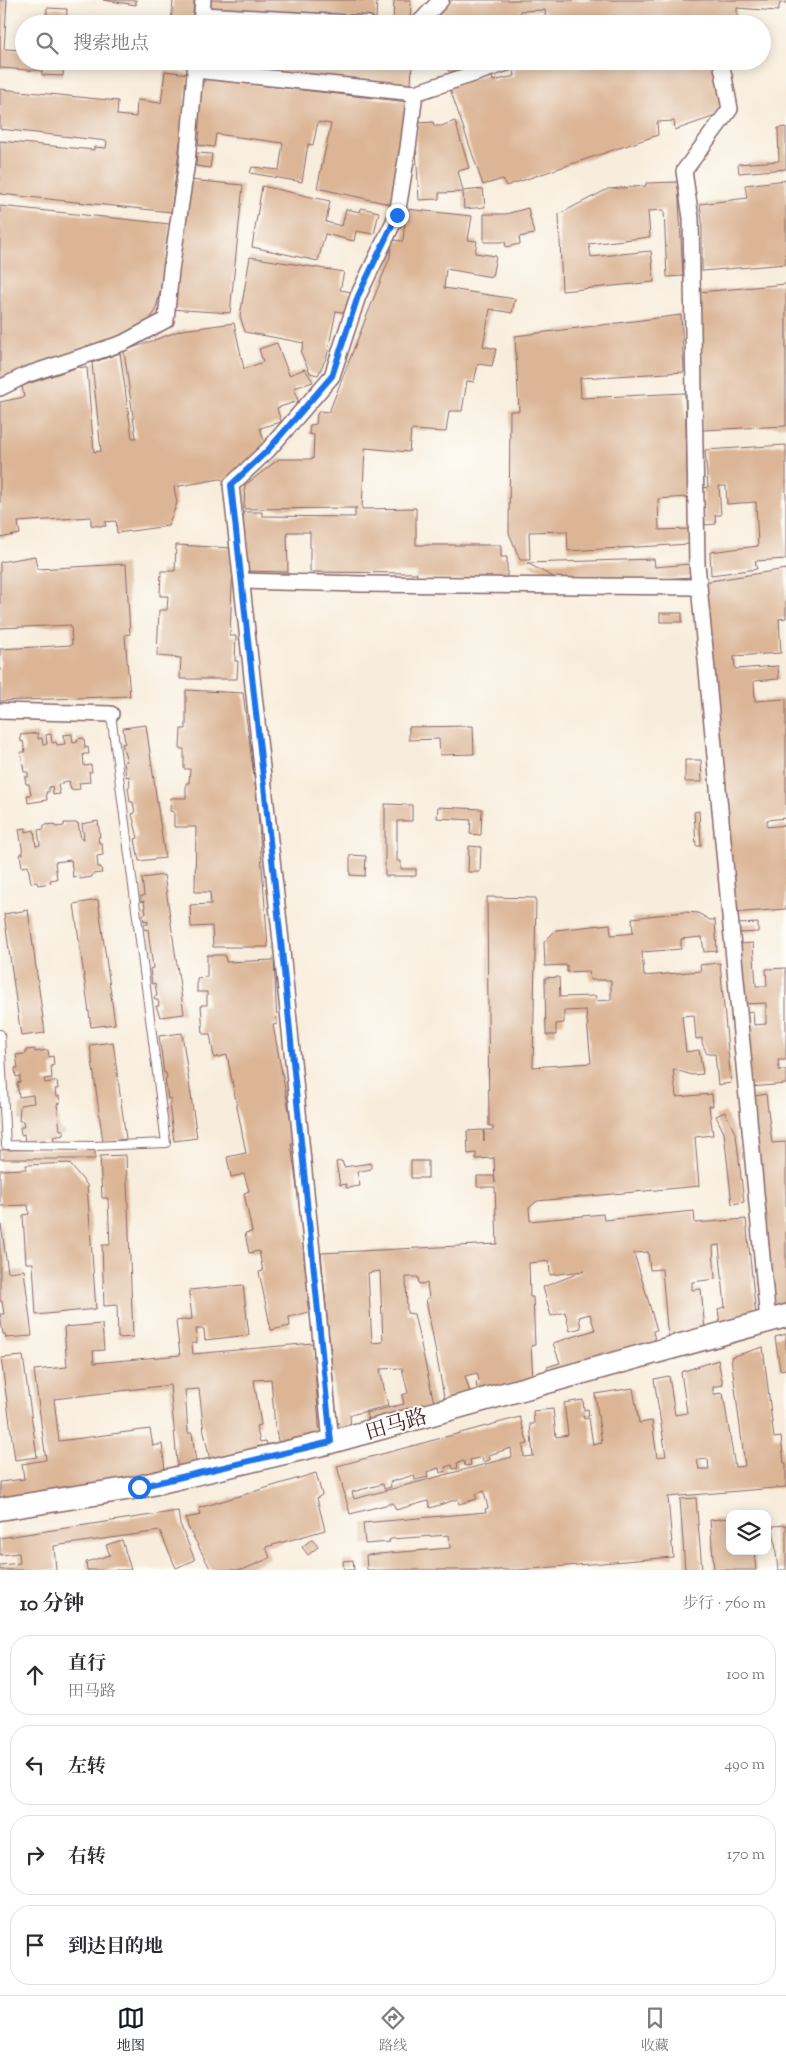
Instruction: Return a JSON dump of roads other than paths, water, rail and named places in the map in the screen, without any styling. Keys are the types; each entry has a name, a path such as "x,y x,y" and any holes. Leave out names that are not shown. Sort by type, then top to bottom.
{"street":[{"path":"427,15 441,0"},
{"path":"202,13 232,15"},
{"path":"0,388 26,375 123,343 166,320 171,270 187,162 196,70"},
{"path":"228,70 415,93 485,70"},
{"path":"723,70 730,109 684,171 691,218 697,554 777,1318"},
{"path":"331,1442 281,941 231,485 268,450 332,376 358,296 397,215 415,93"},
{"path":"242,581 699,587"},
{"path":"0,711 111,714"},
{"name":"田马路","path":"0,1509 139,1487 331,1442 777,1318"}],"lane":[{"path":"0,1034 6,1145 94,1146 166,1143 111,714"}]}
